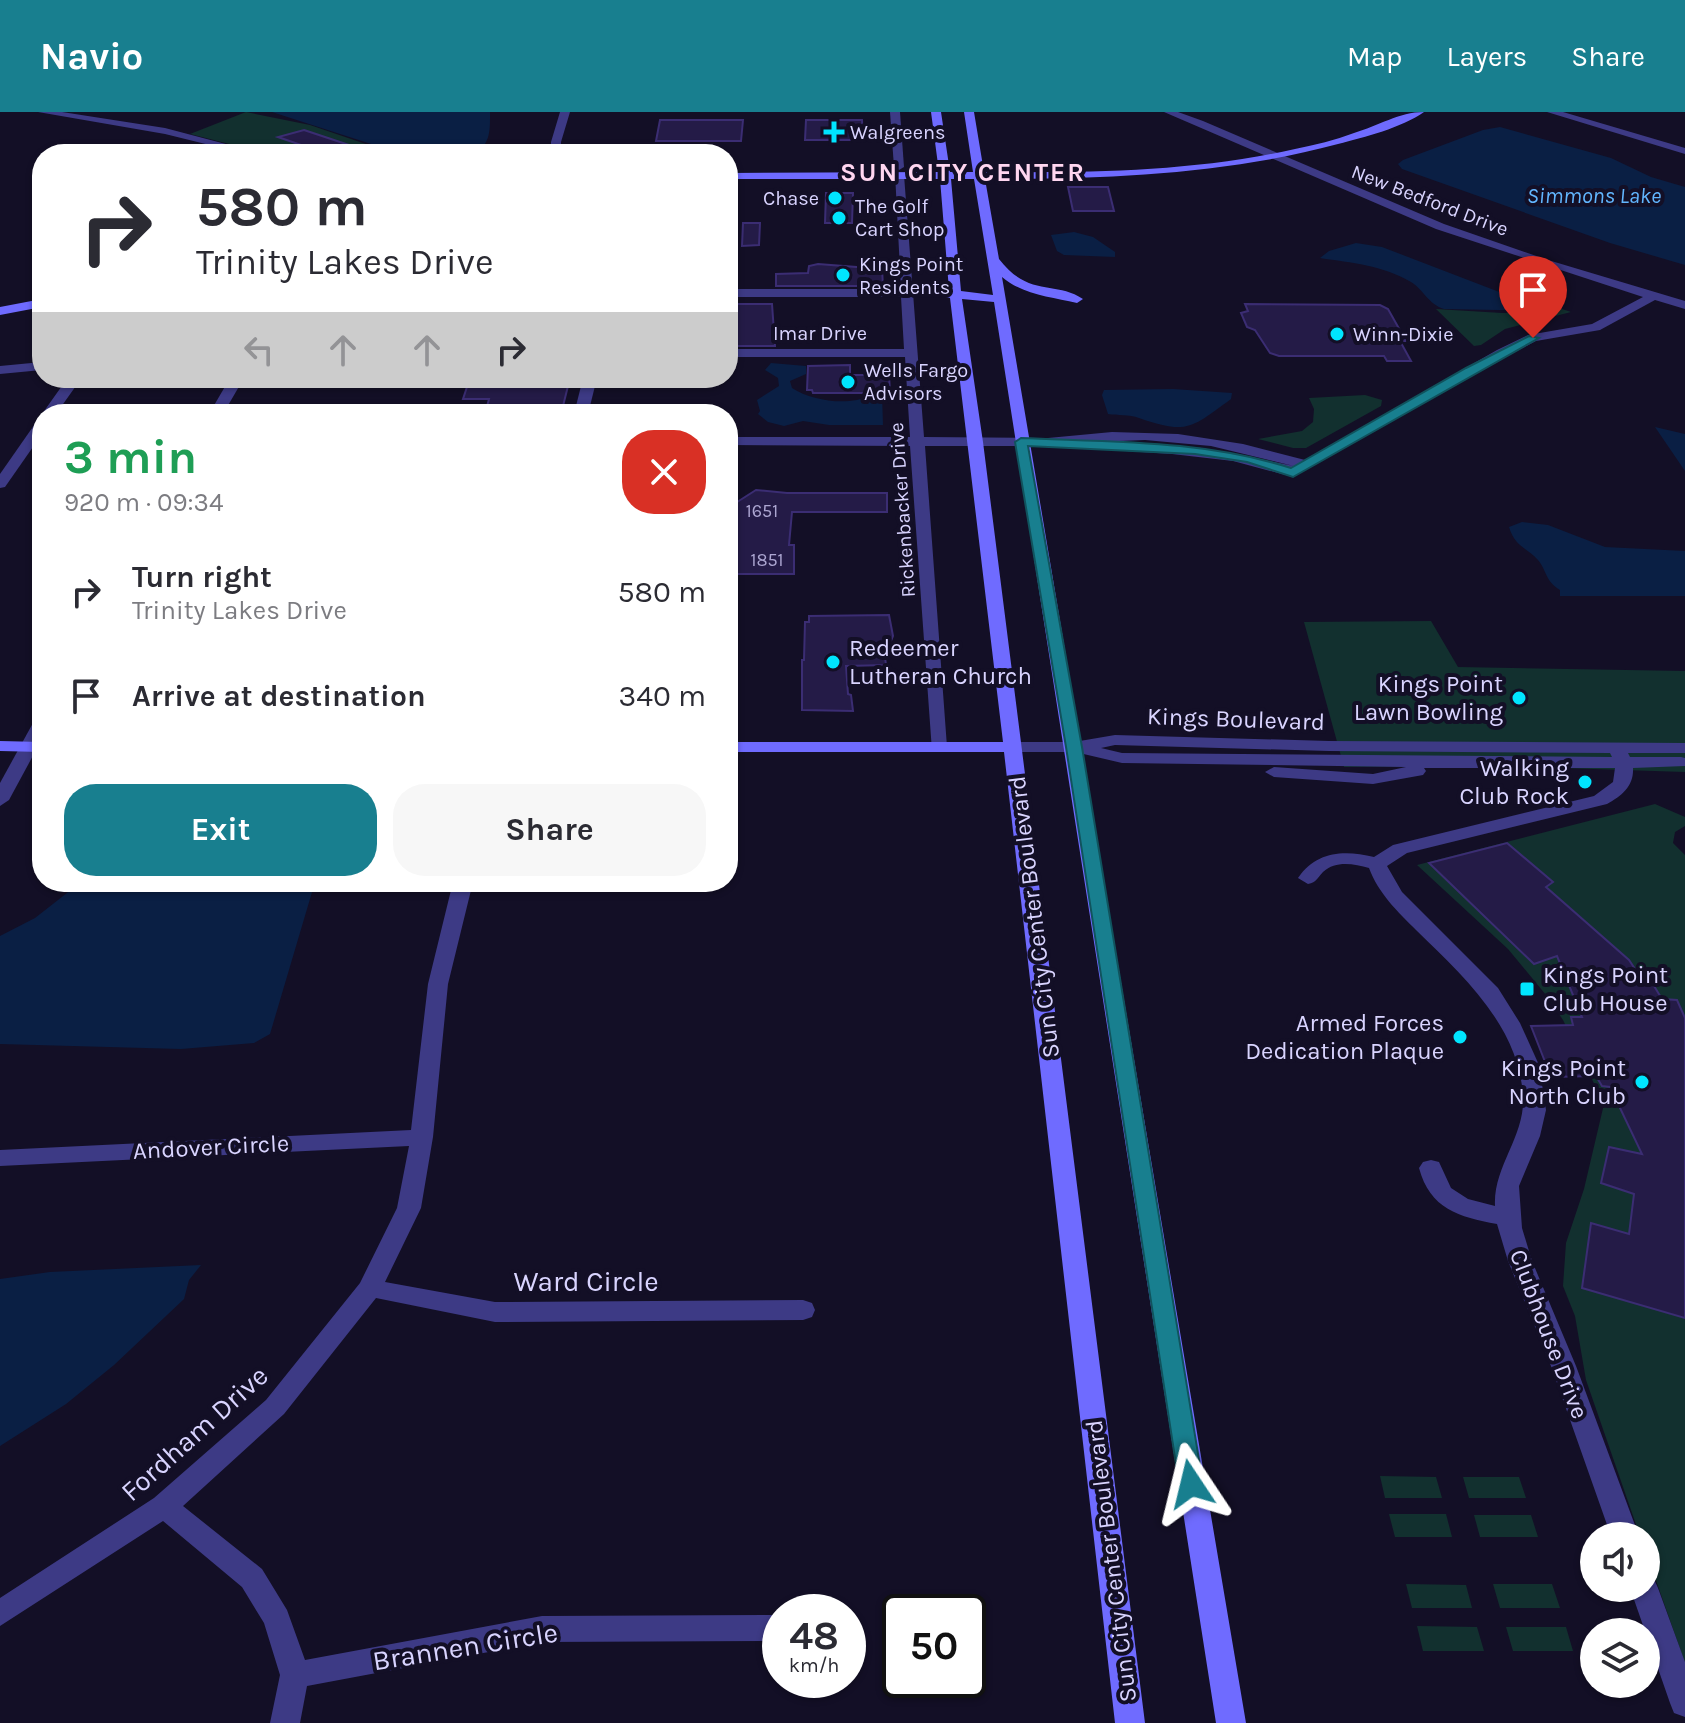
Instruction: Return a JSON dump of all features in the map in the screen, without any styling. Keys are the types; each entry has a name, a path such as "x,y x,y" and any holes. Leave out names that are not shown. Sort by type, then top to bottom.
{"main road":[{"name":"Sun City Center Boulevard","path":"936,112 945,172 953,277 976,442 1130,1723"},
{"path":"969,112 994,261 1015,301 1011,365 1021,442 1074,747 1166,1335 1231,1723"},
{"path":"978,172 1125,163 1256,148 1299,140 1385,112"},
{"path":"738,167 945,172 1148,171 1272,156 1354,137 1419,112"},
{"path":"1366,119 1387,125"},
{"path":"738,176 899,171"},
{"path":"994,261 1006,277 1020,286 1077,299"},
{"path":"908,293 944,289 953,277"},
{"path":"929,292 957,299"},
{"path":"0,299 32,293"},
{"path":"908,293 1015,301"},
{"path":"0,311 32,305"},
{"path":"0,746 32,747"},
{"path":"738,747 1013,747"}],"street":[{"path":"43,112 165,131 218,144"},
{"path":"556,144 565,112"},
{"name":"Rickenbacker Drive","path":"895,112 938,747"},
{"name":"New Bedford Drive","path":"1169,112 1227,133 1272,156 1408,214 1537,260 1685,305"},
{"path":"1552,112 1685,151"},
{"path":"738,293 908,293"},
{"path":"738,441 1048,442 1195,450 1299,469 1533,338 1596,327 1654,296"},
{"name":"Imar Drive","path":"738,353 912,353"},
{"path":"0,370 32,367"},
{"path":"0,484 32,438"},
{"name":"Kings Boulevard","path":"1013,747 1074,747 1115,740 1621,755 1685,762"},
{"name":"Kings Boulevard","path":"1074,747 1122,758 1207,759 1245,769 1373,779 1454,762 1621,755 1685,748"},
{"path":"0,800 32,752"},
{"path":"1308,878 1320,863 1332,859 1361,859 1377,864 1400,849 1600,800 1618,791 1625,777 1621,755"},
{"name":"Clubhouse Drive","path":"1377,864 1378,877 1470,969 1500,1006 1525,1055 1536,1097 1532,1126 1509,1175 1509,1217 1517,1259 1553,1341 1620,1522"},
{"name":"Fordham Drive","path":"0,1613 164,1506 275,1407 370,1288 409,1208 422,1137 438,984 461,892"},
{"name":"Andover Circle","path":"0,1158 422,1137"},
{"path":"1431,1168 1438,1188 1459,1204 1509,1217"},
{"name":"Ward Circle","path":"370,1288 495,1312 803,1310"},
{"path":"164,1506 252,1578 277,1619 295,1675 285,1723"},
{"path":"1649,1602 1685,1703"},
{"name":"Brannen Circle","path":"295,1675 542,1629 762,1628"}],"green space":[{"path":"246,112 310,125 366,144 230,144 190,134"},
{"path":"1505,290 1571,312 1505,329 1481,345 1474,346 1436,309 1555,312 1553,308"},
{"path":"1365,395 1382,400 1381,406 1306,448 1258,439 1302,431 1313,422 1314,409 1309,398"},
{"path":"1431,621 1458,667 1685,671 1685,772 1501,766 1344,767 1304,622"},
{"path":"1655,804 1685,817 1685,826 1675,832 1673,843 1685,855 1685,1663 1660,1592 1660,1522 1635,1522 1586,1380 1575,1316 1563,1286 1566,1243 1584,1189 1604,1104 1563,1020 1546,995 1508,949 1417,865"},
{"path":"1380,1476 1436,1477 1442,1498 1385,1498"},
{"path":"1463,1477 1519,1477 1526,1498 1469,1498"},
{"path":"1389,1514 1446,1514 1452,1537 1395,1537"},
{"path":"1474,1515 1531,1515 1538,1537 1480,1537"},
{"path":"1406,1584 1466,1585 1472,1608 1412,1608"},
{"path":"1493,1584 1552,1584 1560,1608 1500,1608"},
{"path":"1417,1626 1477,1627 1484,1651 1423,1651"},
{"path":"1506,1627 1566,1627 1573,1651 1513,1651"}],"water":[{"path":"272,112 490,112 485,144 371,144"},
{"name":"Simmons Lake","path":"1500,127 1611,158 1651,177 1685,187 1685,265 1610,243 1402,169 1398,164 1483,130"},
{"path":"1074,232 1093,237 1115,252 1115,257 1064,255 1057,251 1051,235"},
{"path":"1356,243 1382,247 1549,311 1444,309 1400,276 1367,266 1320,258 1329,251"},
{"path":"771,363 806,366 806,374 790,381 792,388 814,398 849,401 882,394 883,425 829,425 803,421 784,426 768,422 758,414 757,400 779,386 778,378 765,370"},
{"path":"1173,389 1232,393 1231,399 1207,417 1179,427 1108,414 1102,395 1104,390"},
{"path":"1655,427 1685,434 1685,471"},
{"path":"1522,522 1548,525 1605,547 1685,551 1685,596 1560,596 1560,590 1538,560 1511,534 1509,527"},
{"path":"68,892 312,892 270,1034 254,1043 181,1049 0,1044 0,936 35,918"},
{"path":"201,1265 189,1280 184,1299 114,1365 66,1404 0,1446 0,1279 50,1272"}],"building":[{"path":"660,120 743,120 741,141 656,141"},
{"name":"Walgreens","path":"806,120 862,120 863,140 805,140"},
{"path":"304,130 346,144 298,144 278,137"},
{"path":"1068,187 1108,187 1114,211 1073,211"},
{"path":"826,193 853,193 852,223 825,223"},
{"path":"743,223 760,223 759,245 742,246"},
{"name":"Kings Point Residents","path":"809,266 882,269 883,286 776,286 776,274 808,273"},
{"path":"738,304 772,304 775,346 738,346"},
{"name":"Winn-Dixie","path":"1245,304 1380,305 1388,309 1406,341 1400,341 1411,361 1387,361 1384,356 1279,356 1270,353 1255,330 1247,327 1241,313 1248,311"},
{"name":"Wells Fargo Advisors","path":"850,365 850,375 889,375 890,393 813,393 807,390 808,366"},
{"path":"467,388 568,388 564,404 488,404 489,399 463,399"},
{"path":"756,490 887,493 887,512 792,512 789,545 794,545 794,574 738,574 738,501"},
{"name":"Redeemer Lutheran Church","path":"889,615 893,636 891,641 883,641 886,665 846,666 853,711 802,710 802,660 805,622 809,622 809,616"},
{"name":"Kings Point North Club","path":"1507,843 1553,882 1546,887 1629,960 1643,981 1651,981 1662,999 1677,1000 1685,1018 1685,1318 1582,1288 1591,1223 1629,1234 1634,1194 1601,1183 1609,1147 1642,1154 1610,1087 1602,1086 1596,1076 1551,1077 1531,1026 1573,1025 1571,1017 1582,1017 1557,956 1534,964 1429,863"}],"place":[{"name":"Walgreens","path":"834,132"},
{"name":"Chase","path":"835,198"},
{"name":"The Golf Cart Shop","path":"839,218"},
{"name":"Kings Point Residents","path":"843,275"},
{"name":"Winn-Dixie","path":"1337,334"},
{"name":"Wells Fargo Advisors","path":"848,382"},
{"name":"Redeemer Lutheran Church","path":"833,662"},
{"name":"Kings Point Lawn Bowling","path":"1519,698"},
{"name":"Walking Club Rock","path":"1585,782"},
{"name":"Kings Point Club House","path":"1527,989"},
{"name":"Armed Forces Dedication Plaque","path":"1460,1037"},
{"name":"Kings Point North Club","path":"1642,1082"}],"district":[{"name":"SUN CITY CENTER","path":"963,172"}],"route":[{"path":"1191,1484 1074,747 1021,442 1195,450 1249,459 1293,473 1470,370 1533,338"}]}
